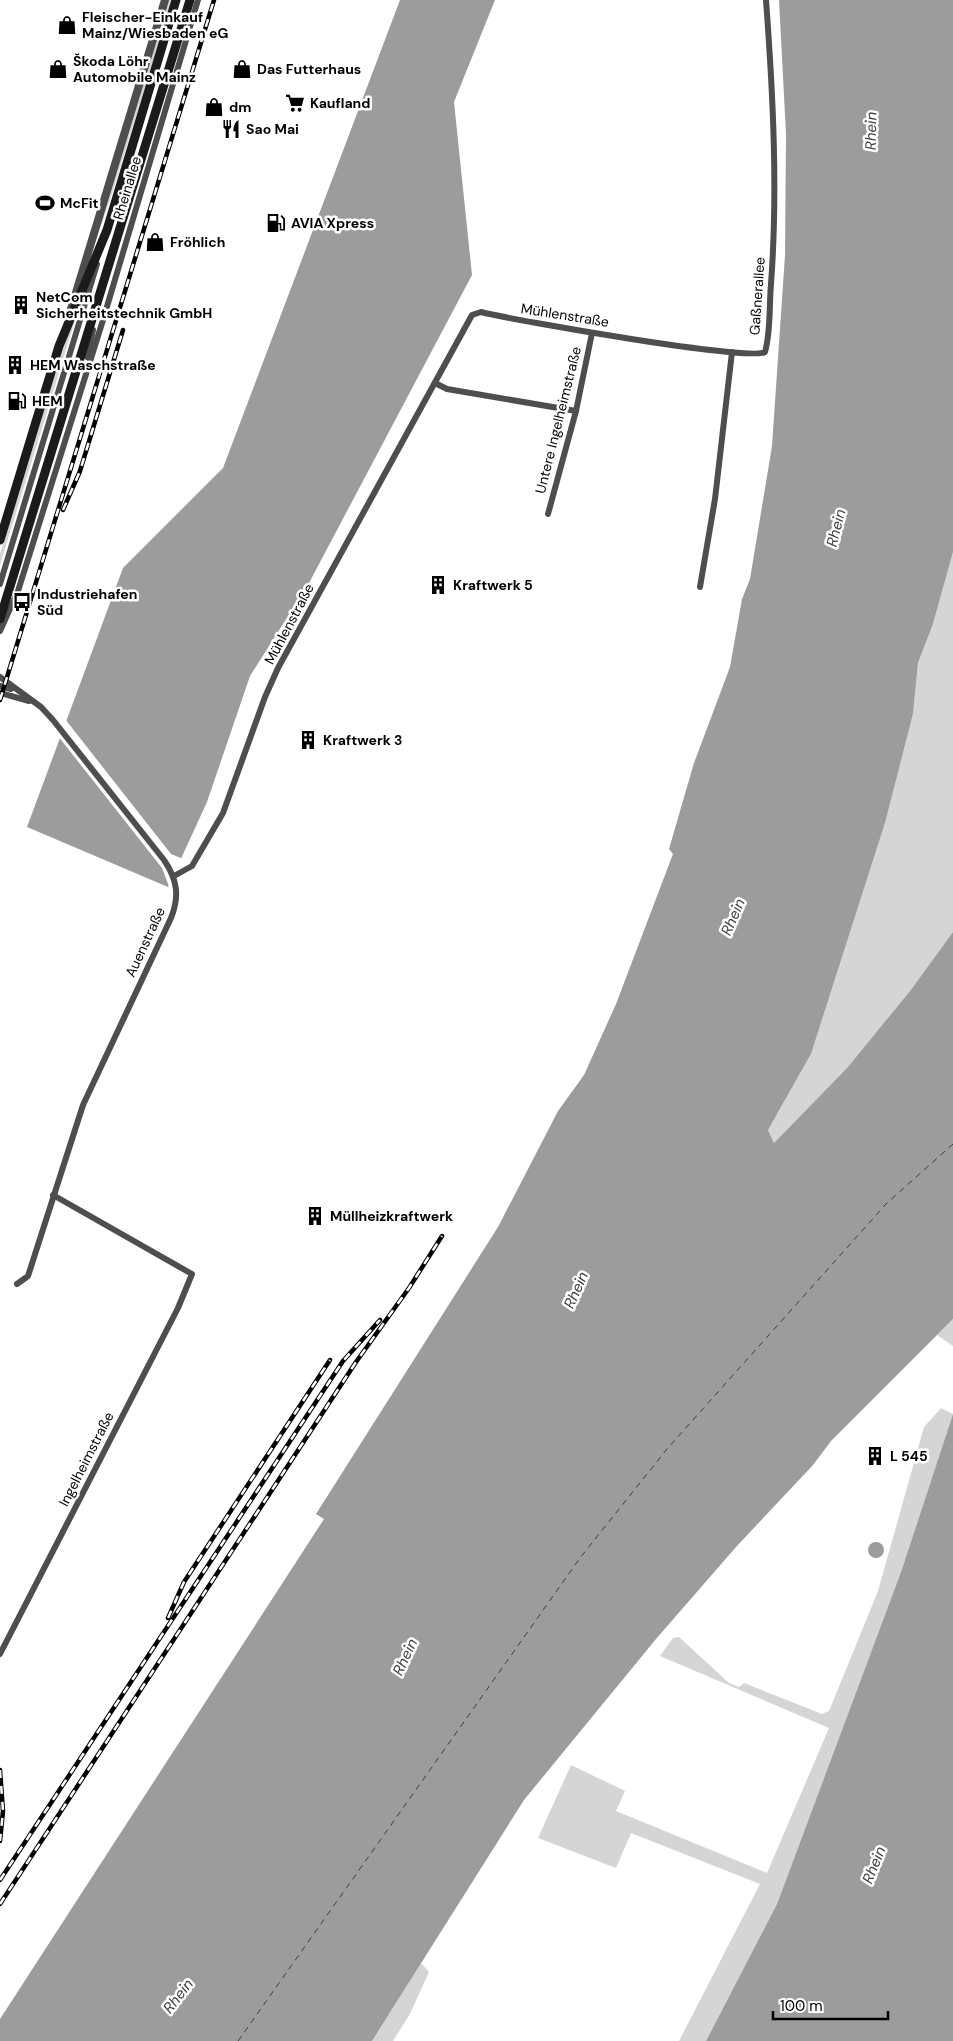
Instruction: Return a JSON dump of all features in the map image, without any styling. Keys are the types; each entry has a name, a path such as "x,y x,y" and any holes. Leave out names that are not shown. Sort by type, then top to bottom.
{"main road":[{"name":"Rheinallee","path":"0,540 59,346 107,230 176,0"},
{"name":"Rheinallee","path":"0,619 190,0"}],"street":[{"name":"Rheinallee","path":"59,346 165,0"},
{"name":"Rheinallee","path":"0,630 18,591 198,0"},
{"name":"Gaßnerallee","path":"732,352 758,355 763,354 766,349 773,255 774,206 774,131 766,0"},
{"name":"Rheinallee","path":"0,584 107,230"},
{"name":"Rheinallee","path":"82,385 98,300"},
{"name":"Mühlenstraße","path":"174,876 192,866 212,834 231,794 278,668 469,319 475,313 481,312 592,333 732,352"},
{"name":"Untere Ingelheimstraße","path":"548,514 576,411 592,333"},
{"path":"700,587 715,500 732,352"},
{"path":"435,383 447,390 576,411"},
{"name":"Auenstraße","path":"0,677 35,703 57,725 164,860 174,876 177,897 173,913 86,1097 28,1276 17,1284"},
{"name":"Auenstraße","path":"0,686 17,690"},
{"name":"Auenstraße","path":"1,694 35,703"},
{"name":"Ingelheimstraße","path":"0,1654 178,1308 192,1274 53,1194"}],"shaded area":[{"path":"169,0 172,0 111,197 89,259"},
{"path":"86,285 0,565 0,554 71,323"},
{"path":"953,552 953,932 910,991 847,1068 774,1143 768,1130 811,1054 885,823 913,714 918,663 933,624"},
{"path":"953,1319 953,1346 937,1335"},
{"path":"941,1408 953,1414 901,1572 777,1904 706,2041 679,2041 760,1884 631,1833 616,1868 538,1838 571,1765 625,1791 616,1811 767,1873 829,1728 660,1656 673,1638 679,1637 729,1683 739,1687 744,1683 822,1714 829,1711 878,1591 924,1427"},
{"path":"421,1963 429,1972 410,2014 393,2041 372,2041"}],"water":[{"path":"400,0 495,0 454,102 472,275 309,583 250,676 207,802 168,887 27,827 123,568 223,468"},
{"name":"Rhein","path":"779,0 953,0 953,552 933,624 918,663 913,714 885,823 811,1054 768,1130 774,1143 847,1068 910,991 953,932 953,1319 831,1441 813,1465 736,1547 656,1639 524,1800 372,2041 0,2041 0,2019 324,1519 316,1514 498,1227 558,1111 584,1075 616,1004 673,854 669,849 694,763 730,667 742,599 750,579 772,446 785,255 786,134"},
{"name":"Rhein","path":"953,1414 953,2041 706,2041 777,1904 901,1572"},
{"path":"873,1542 879,1542 884,1547 882,1556 873,1558 868,1553 868,1547"}],"pier":[{"path":"65,719 171,854 183,859 170,889 162,868 58,736"}],"ferry route":[{"path":"238,2041 580,1558 667,1449 886,1204 953,1144"}],"railway":[{"path":"0,700 214,0"},
{"path":"63,510 80,471 123,330"},
{"path":"0,1904 356,1362 409,1288 442,1236"},
{"path":"0,1880 343,1361 380,1320"},
{"path":"168,1618 184,1582 330,1360"},
{"path":"0,1770 3,1811 0,1841"}],"place":[{"name":"Fleischer-Einkauf Mainz/Wiesbaden eG","path":"67,25"},
{"name":"Škoda Löhr Automobile Mainz","path":"58,69"},
{"name":"Das Futterhaus","path":"242,69"},
{"name":"Kaufland","path":"295,103"},
{"name":"dm","path":"214,107"},
{"name":"Sao Mai","path":"231,129"},
{"name":"McFit","path":"45,203"},
{"name":"AVIA Xpress","path":"276,223"},
{"name":"Fröhlich","path":"155,242"},
{"name":"NetCom Sicherheitstechnik GmbH","path":"21,305"},
{"name":"HEM Waschstraße","path":"15,365"},
{"name":"HEM","path":"17,401"},
{"name":"Kraftwerk 5","path":"438,585"},
{"name":"Industriehafen Süd","path":"22,602"},
{"name":"Kraftwerk 3","path":"308,740"},
{"name":"Müllheizkraftwerk","path":"315,1216"},
{"name":"L 545","path":"875,1456"}]}
